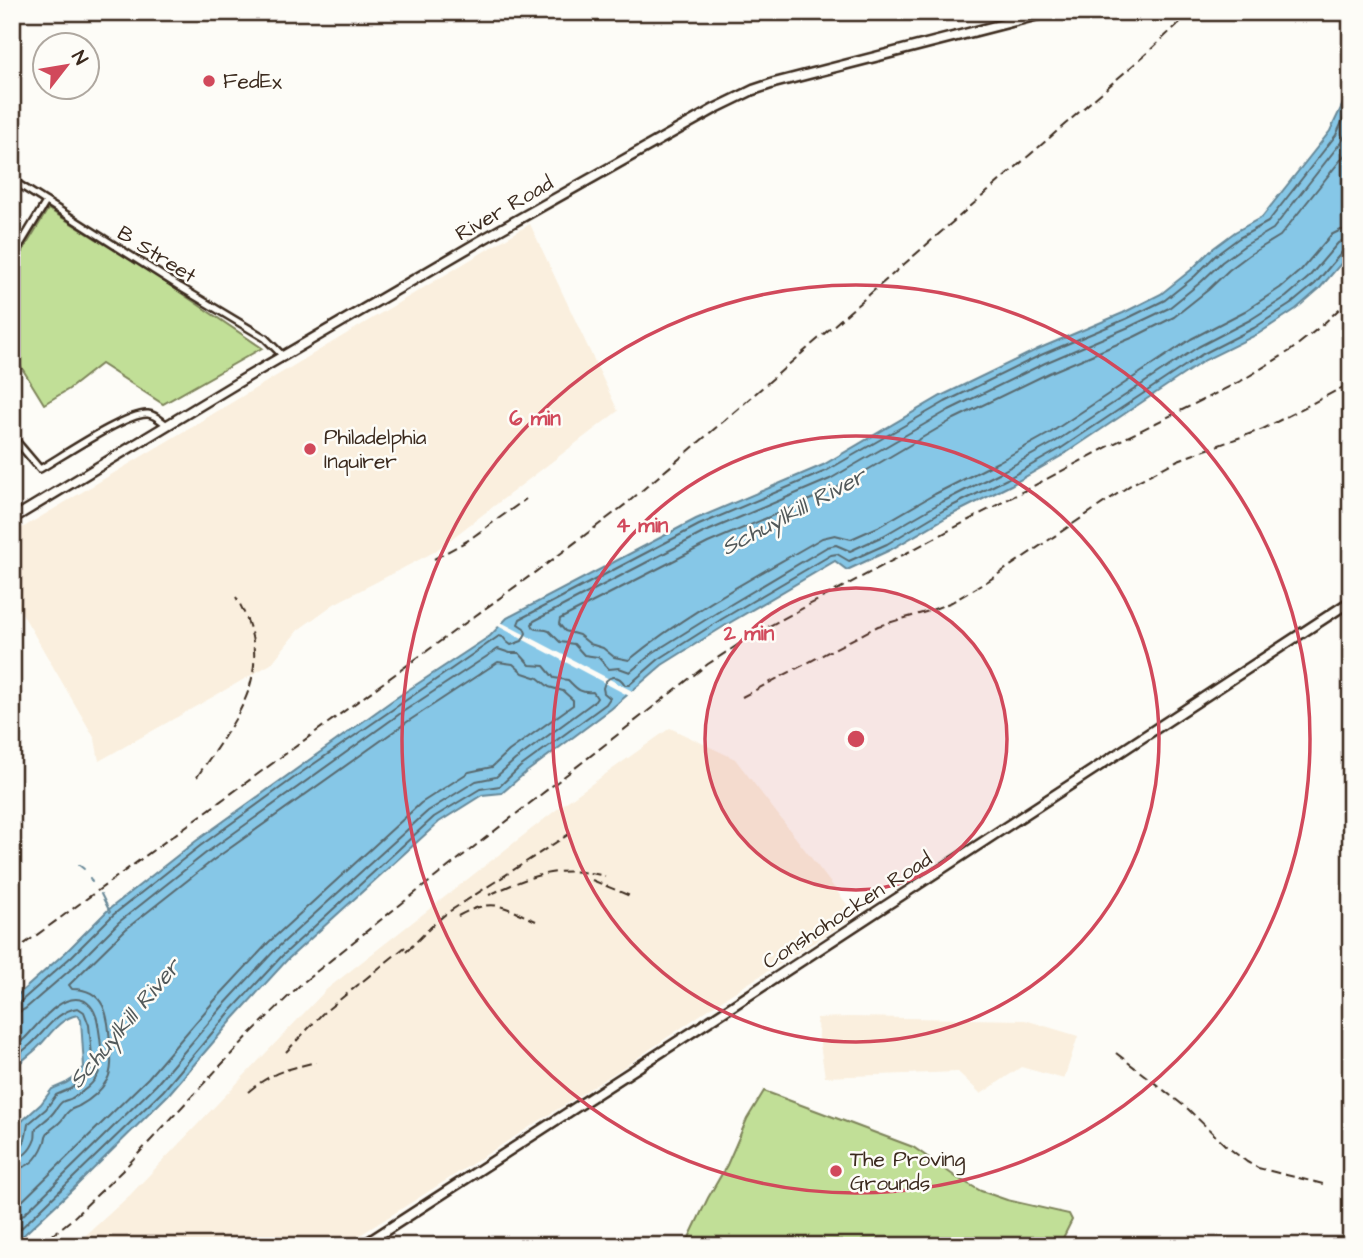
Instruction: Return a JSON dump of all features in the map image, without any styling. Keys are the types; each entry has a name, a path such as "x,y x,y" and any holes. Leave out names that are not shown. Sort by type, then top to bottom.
{"main road":[{"name":"River Road","path":"12,519 283,356 509,225 742,95 774,83 1050,12"},
{"name":"Conshohocken Road","path":"362,1246 1351,601"}],"street":[{"name":"B Street","path":"12,180 265,338 283,356"},
{"path":"12,258 46,202"},
{"path":"12,436 40,469 134,416 153,416 167,425"}],"shaded area":[{"path":"530,224 618,411 434,552 334,604 298,630 271,664 99,761 95,739 12,596 12,534"},
{"path":"670,728 735,759 856,916 343,1246 74,1246 130,1195 327,989 565,803"},
{"path":"816,1018 1025,1020 1078,1036 1064,1079 1021,1067 981,1094 958,1072 825,1077"}],"green space":[{"path":"48,209 156,276 262,348 163,404 101,364 44,404 12,352 12,269"},
{"name":"The Proving Grounds","path":"764,1091 913,1147 981,1191 1007,1200 1069,1214 1072,1220 1059,1246 685,1246 727,1165 747,1119"}],"water":[{"name":"Schuylkill River","path":"1351,87 1351,252 1320,288 1296,309 1258,334 1205,360 1063,455 1011,485 847,570 835,561 726,625 662,665 611,709 502,793 482,795 439,822 287,960 168,1095 12,1246 12,1144 18,1137 21,1122 41,1104 52,1089 77,1076 84,1067 81,1020 78,1015 59,1025 12,1070 12,1000 108,910 196,841 393,700 490,636 507,618 696,519 823,465 941,396 1161,294 1211,250 1262,217 1330,131"}],"pier":[{"path":"499,621 636,693 631,697 496,625"}],"waterway":[{"path":"79,865 84,869"},
{"path":"90,878 92,882"},
{"path":"101,894 110,912"}],"railway":[{"path":"12,953 626,504 1191,12"},
{"path":"39,1246 71,1220 123,1170 251,1033 300,985 708,664 758,632 980,514 1241,381 1290,351 1351,298"},
{"path":"742,697 878,626 952,602 988,581 1132,484 1178,460 1263,429 1351,383"},
{"path":"434,559 467,541 526,499"},
{"path":"197,777 239,713 253,671 254,648 248,624 236,597"},
{"path":"406,952 447,913 569,834"},
{"path":"489,895 545,874 573,872 605,876"},
{"path":"592,880 630,896"},
{"path":"458,916 489,905 506,908 536,921"},
{"path":"286,1052 322,1014 405,947"},
{"path":"1116,1053 1188,1109 1226,1146 1247,1162 1258,1168 1323,1184"},
{"path":"248,1092 272,1076 316,1062"}],"place":[{"name":"FedEx","path":"209,81"},
{"name":"Philadelphia Inquirer","path":"310,449"},
{"name":"The Proving Grounds","path":"836,1171"}]}
